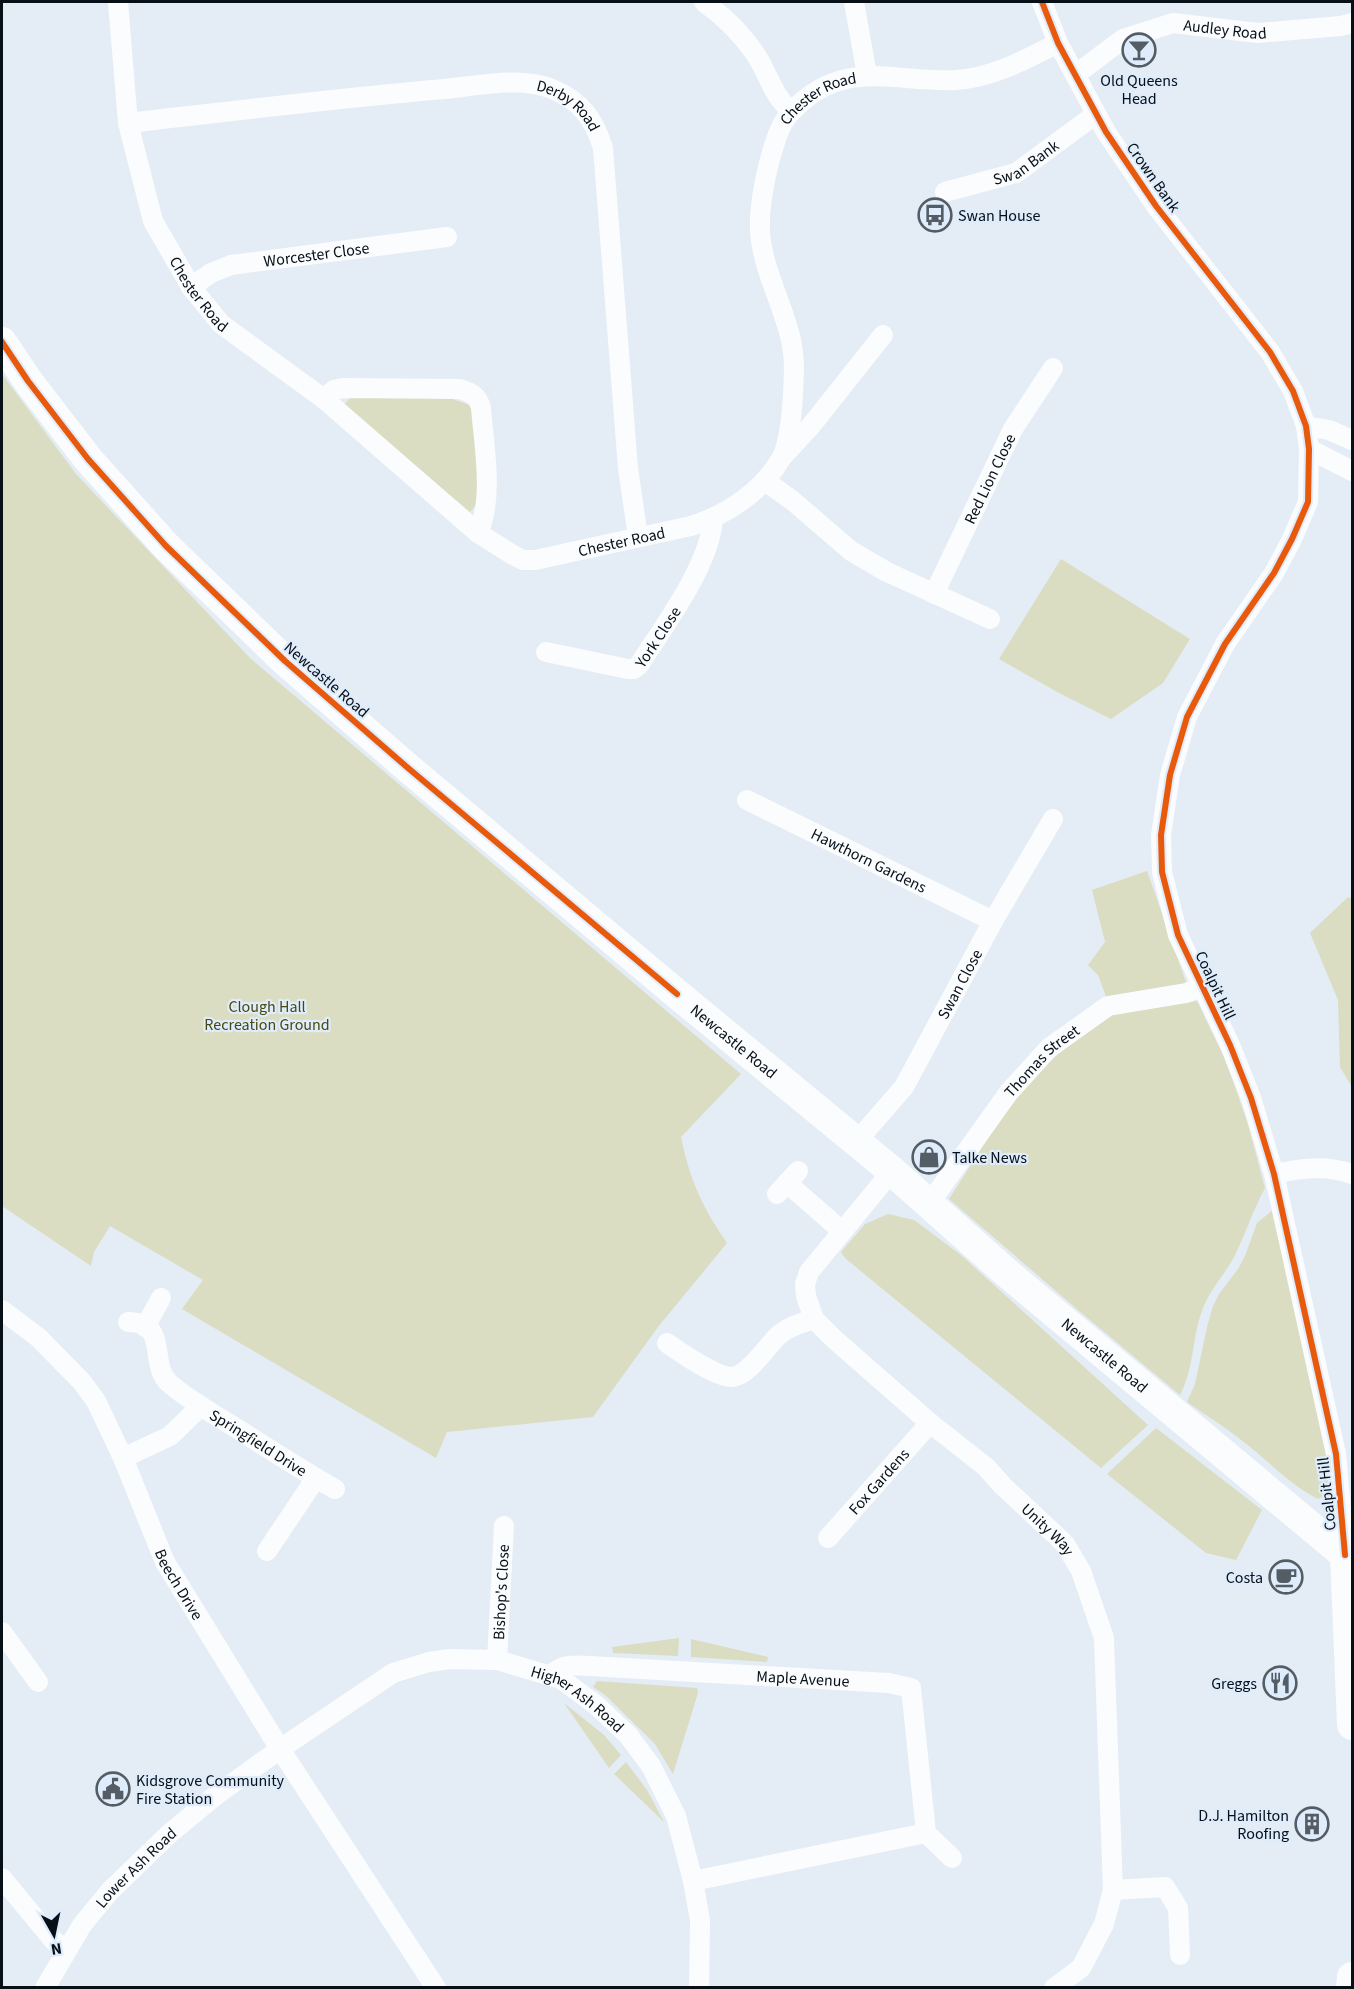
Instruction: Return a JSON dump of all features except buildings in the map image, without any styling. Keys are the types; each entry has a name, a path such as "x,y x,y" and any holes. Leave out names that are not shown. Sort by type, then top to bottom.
{"highway":[{"name":"Newcastle Road","path":"2,342 28,381 88,459 166,546 285,661 408,768 892,1171 1017,1281 1345,1555"},
{"path":"1345,1555 1353,1725"},
{"path":"1351,1988 1353,1977"}],"street":[{"name":"Chester Road","path":"118,2 128,123 153,220 191,287 221,324 324,399 478,533 523,560 535,560 713,519 741,503 765,481 784,455 792,412 794,368 791,341 760,232 761,199 765,179 778,135 792,111 814,93 836,81 867,75 957,80 1000,71 1058,43"},
{"path":"704,2 735,27 757,56 784,105 792,111"},
{"path":"854,2 867,75"},
{"name":"Crown Bank","path":"1042,2 1058,43 1096,114 1132,172 1270,352 1293,392 1306,426"},
{"name":"Audley Road","path":"1075,75 1124,39 1173,23 1258,33 1353,23"},
{"name":"Derby Road","path":"128,123 524,82 550,89 580,107 592,119 603,148 628,468 638,537"},
{"name":"Swan Bank","path":"945,192 1016,173 1096,114"},
{"name":"Worcester Close","path":"191,287 212,273 231,265 447,237"},
{"path":"784,455 810,427 883,335"},
{"name":"Red Lion Close","path":"934,594 1013,429 1053,369"},
{"path":"324,399 334,390 344,388 460,389 471,393 478,399 481,408 487,494 483,521 478,533"},
{"path":"1353,440 1329,430 1306,426 1310,449 1353,471"},
{"name":"Coalpit Hill","path":"1310,449 1308,502 1292,539 1274,573 1225,644 1187,717 1170,775 1161,835 1162,872 1178,935 1230,1045 1251,1098 1274,1174 1336,1454 1345,1555"},
{"path":"765,481 793,501 851,551 887,572 990,619"},
{"name":"York Close","path":"546,652 634,669 639,665 704,558 713,519"},
{"name":"Hawthorn Gardens","path":"747,800 993,921"},
{"name":"Swan Close","path":"856,1142 904,1087 993,921 1053,819"},
{"name":"Thomas Street","path":"929,1204 1009,1092 1049,1048 1108,1006 1186,993 1202,987"},
{"path":"1274,1174 1303,1168 1336,1168 1353,1174"},
{"name":"Unity Way","path":"892,1171 809,1272 805,1284 809,1308 814,1319 834,1339 986,1467 1065,1544 1081,1571 1104,1638 1113,1890 1104,1924 1081,1968 1053,1988"},
{"path":"788,1183 842,1231"},
{"name":"Springfield Drive","path":"160,1298 136,1324 150,1330 157,1342 163,1376 201,1406 335,1489"},
{"name":"Beech Drive","path":"2,1310 39,1338 82,1382 96,1401 123,1458 165,1562 280,1749 436,1988"},
{"path":"678,1344 708,1369 731,1377 741,1374 787,1329 814,1319"},
{"name":"Springfield Drive","path":"123,1458 170,1436 201,1406"},
{"name":"Fox Gardens","path":"828,1538 930,1422"},
{"name":"Springfield Drive","path":"267,1551 316,1479"},
{"path":"1306,1523 1330,1515 1340,1501"},
{"name":"Bishop's Close","path":"497,1660 504,1526"},
{"path":"2,1632 38,1682"},
{"name":"Higher Ash Road","path":"280,1749 393,1673 429,1662 450,1659 497,1660 561,1679 596,1705 628,1735 651,1766 676,1816 693,1881 700,1920 699,1988"},
{"name":"Maple Avenue","path":"552,1676 556,1670 565,1666 607,1667 889,1683 911,1688 926,1833"},
{"name":"Lower Ash Road","path":"45,1988 82,1925 110,1891 169,1834 280,1749"},
{"path":"693,1881 926,1833 952,1857"},
{"path":"2,1878 54,1941 66,1949"},
{"path":"1113,1890 1165,1887 1178,1908 1180,1955"}],"green space":[{"name":"Clough Hall Recreation Ground","path":"2,374 76,474 250,658 741,1074 681,1137 688,1167 698,1193 727,1243 658,1327 593,1417 447,1432 436,1458 182,1309 203,1280 110,1226 94,1252 91,1266 2,1206"},
{"path":"353,394 443,396 473,406 482,498 470,512 344,405"},
{"path":"1061,559 1190,639 1163,683 1111,719 999,659"},
{"path":"1147,871 1187,985 1107,999 1098,975 1088,965 1105,942 1092,890"},
{"path":"1348,897 1352,899 1352,1087 1340,1067 1338,1000 1310,933"},
{"path":"1197,1001 1225,1059 1247,1121 1265,1188 1235,1255 1205,1303 1188,1375 1180,1395 949,1199 1003,1115 1040,1070 1078,1037 1112,1015"},
{"path":"1274,1209 1326,1447 1329,1488 1325,1495 1318,1499 1293,1483 1239,1438 1187,1402 1195,1384 1213,1306 1245,1256 1257,1223"},
{"path":"888,1214 914,1220 961,1255 1148,1425 1101,1468 846,1259 841,1252 865,1224"},
{"path":"1156,1428 1262,1510 1236,1560 1206,1553 1107,1474"},
{"path":"679,1638 678,1656 613,1653 612,1647"},
{"path":"691,1639 768,1657 767,1662 691,1657"},
{"path":"597,1681 697,1688 698,1693 673,1774 655,1744 605,1695 593,1687"},
{"path":"564,1703 604,1735 621,1755 609,1768"},
{"path":"626,1762 647,1790 664,1822 614,1774"}],"cycle path":[{"path":"1042,2 1058,43 1106,132 1156,206 1270,352 1293,391 1306,426 1309,449 1308,502 1274,573 1225,644 1187,717 1170,775 1161,835 1162,872 1178,935 1230,1045 1251,1098 1274,1174 1336,1454 1345,1555"},
{"path":"2,342 28,381 88,459 166,546 285,661 408,768 677,994"}],"place":[{"name":"Old Queens Head","path":"1139,50"},
{"name":"Swan House","path":"935,215"},
{"name":"Talke News","path":"929,1157"},
{"name":"Costa","path":"1286,1577"},
{"name":"Greggs","path":"1280,1683"},
{"name":"Kidsgrove Community Fire Station","path":"113,1789"},
{"name":"D.J. Hamilton Roofing","path":"1312,1824"}]}
